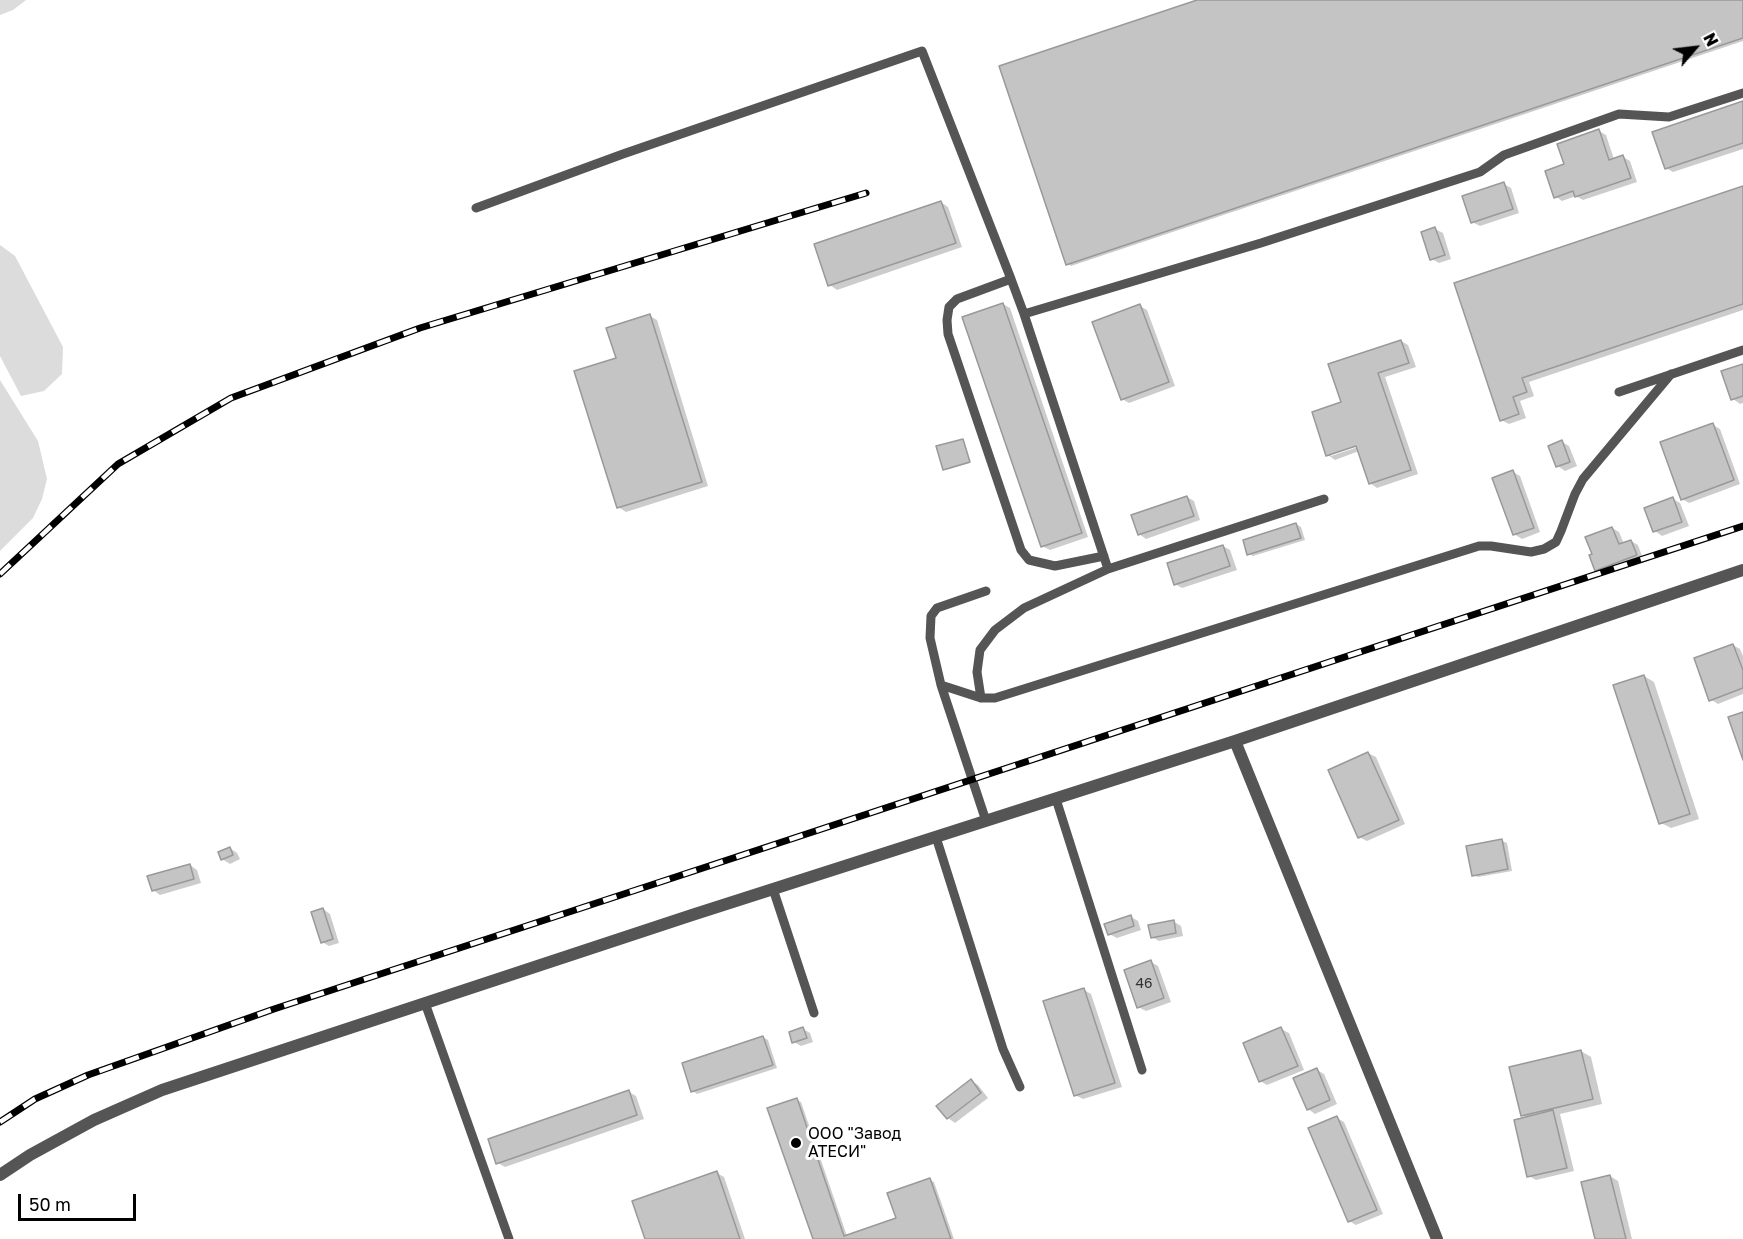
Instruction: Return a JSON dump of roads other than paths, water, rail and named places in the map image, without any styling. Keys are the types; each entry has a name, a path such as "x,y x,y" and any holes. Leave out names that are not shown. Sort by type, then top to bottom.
{"street":[{"path":"0,1175 30,1155 94,1120 162,1090 773,889 1235,741 1743,570"},
{"path":"1235,741 1437,1239"}],"lane":[{"path":"476,208 622,154 922,51 1024,314 1108,569"},
{"path":"1024,314 1261,243 1480,172 1504,155 1619,114 1669,117 1743,93"},
{"path":"1011,279 957,299 949,307 947,320 948,334 1010,520 1021,550 1029,560 1055,566 1104,556"},
{"path":"1619,392 1743,350"},
{"path":"941,685 981,698 995,698 1479,546 1531,552 1544,549 1556,542 1583,479 1671,374"},
{"path":"981,698 977,672 980,650 994,630 1024,608 1108,569 1324,499"},
{"path":"986,591 937,608 931,616 930,638 941,685 986,821"},
{"path":"1056,799 1142,1070"},
{"path":"936,837 1003,1049 1020,1087"},
{"path":"773,889 814,1013"},
{"path":"425,1003 509,1239"}],"railway":[{"path":"0,574 118,464 231,398 420,328 866,193"},
{"path":"0,1122 35,1099 88,1075 274,1009 1743,526"}],"place":[{"name":"ООО \"Завод АТЕСИ\"","path":"796,1143"}]}
